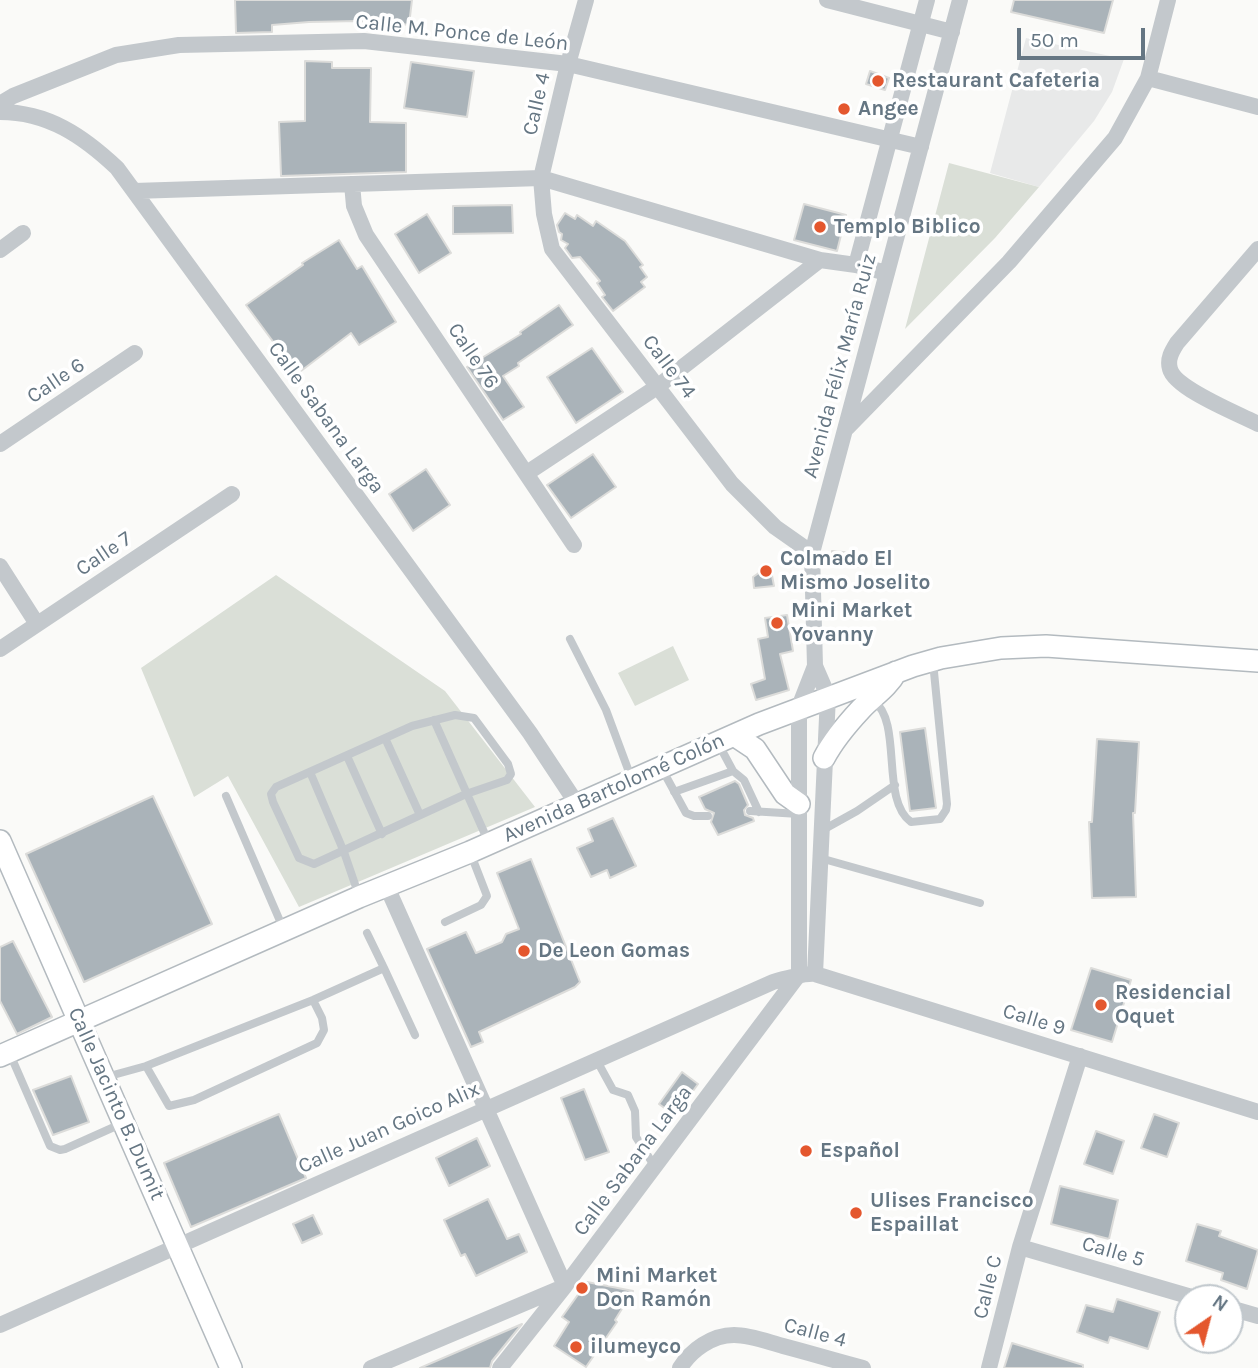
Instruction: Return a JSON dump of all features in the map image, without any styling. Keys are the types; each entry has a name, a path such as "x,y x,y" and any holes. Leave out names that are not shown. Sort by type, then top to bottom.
{"main road":[{"name":"Avenida Bartolomé Colón","path":"4,1054 799,707 933,660 1001,648 1046,646 1258,662"},
{"path":"824,758 836,737 888,684 896,672"},
{"path":"726,738 755,749 785,794 799,809"},
{"name":"Calle Jacinto B. Dumit","path":"0,841 230,1368"}],"street":[{"name":"Calle 4","path":"541,178 586,0"},
{"path":"827,0 952,32"},
{"path":"856,265 927,0"},
{"name":"Avenida Félix María Ruiz","path":"828,696 815,666 812,553 960,0"},
{"path":"845,430 1009,262 1115,138 1147,78 1168,0"},
{"name":"Calle M. Ponce de León","path":"0,104 13,96 116,55 179,45 364,41 568,64 921,147"},
{"path":"1147,78 1258,107"},
{"name":"Calle Sabana Larga","path":"0,112 32,115 65,126 94,146 117,168 530,733 577,804"},
{"path":"134,191 541,178 820,260 887,273"},
{"name":"Calle 74","path":"541,178 544,214 552,249 732,484 775,527 812,553"},
{"name":"Calle 76","path":"352,184 354,206 366,235 574,545"},
{"path":"0,250 23,233"},
{"path":"1258,249 1177,343 1170,354 1169,367 1173,377 1184,386 1258,425"},
{"path":"527,473 657,387 820,260"},
{"name":"Calle 6","path":"0,444 135,353"},
{"name":"Calle 7","path":"0,649 232,494"},
{"path":"0,566 37,624"},
{"name":"Avenida Félix María Ruiz","path":"799,707 815,666"},
{"path":"804,976 820,858 828,696"},
{"path":"799,707 804,976"},
{"path":"371,1368 565,1286 387,887"},
{"name":"Calle Sabana Larga","path":"500,1368 804,976"},
{"name":"Calle 9","path":"804,976 1080,1056 1258,1112"},
{"name":"Calle Juan Goico Alix","path":"0,1325 773,982 804,976"},
{"name":"Calle C","path":"989,1368 1020,1247 1080,1056"},
{"name":"Calle 5","path":"1020,1247 1174,1292"},
{"name":"Calle 4","path":"680,1368 696,1349 716,1339 733,1335 756,1338 863,1368"}],"lane":[{"path":"570,639 606,710 632,779"},
{"path":"871,699 881,709 886,723 900,812 911,822 940,819 947,804 933,660"},
{"path":"455,715 474,718 508,764 512,774 507,780 466,794 314,864 299,858 273,802 271,794 276,788 385,738 434,720 455,715"},
{"path":"434,720 490,843"},
{"path":"385,738 419,815"},
{"path":"726,738 733,771 744,780 755,811 799,809"},
{"path":"347,756 382,834"},
{"path":"661,766 686,813 691,816 708,816"},
{"path":"674,792 733,771"},
{"path":"310,772 344,852 359,897"},
{"path":"821,831 895,785"},
{"path":"226,796 284,930"},
{"path":"445,922 481,905 487,896 470,852"},
{"path":"820,858 980,903"},
{"path":"367,933 415,1035"},
{"path":"103,1078 146,1066 313,1000 384,968"},
{"path":"146,1066 169,1107 194,1100 317,1043 324,1030 313,1000"},
{"path":"4,1054 50,1146 65,1149 124,1123"},
{"path":"596,1059 613,1090 628,1095 635,1111 636,1137 655,1167"}],"shaded area":[{"path":"1026,38 1124,59 1112,92 1094,121 1039,187 990,173"},
{"path":"949,163 1039,187 995,238 905,329"},
{"path":"276,575 445,691 535,807 299,907 228,776 194,797 141,668"},
{"path":"673,646 689,680 635,706 618,673"}],"building":[{"path":"235,0 412,0 409,25 379,21 379,24 358,21 309,22 272,25 272,32 236,33"},
{"path":"1014,0 1113,0 1104,33 1011,12"},
{"path":"305,61 332,62 332,68 371,68 370,122 406,123 406,172 281,176 279,122 305,121"},
{"path":"411,62 474,71 467,117 404,108"},
{"name":"Restaurant Cafeteria","path":"870,71 889,78 885,90 866,84"},
{"name":"Templo Biblico","path":"804,204 846,215 837,251 794,240"},
{"path":"512,205 513,233 453,234 453,206"},
{"path":"565,213 575,219 577,215 593,226 596,221 625,241 643,265 640,267 647,277 641,282 645,287 613,311 602,297 605,295 597,283 600,281 580,257 572,258 565,248 568,244 561,240 562,234 557,225"},
{"path":"427,214 451,253 419,273 395,234"},
{"path":"339,240 357,269 362,266 396,322 359,345 351,333 297,374 246,305 303,265 302,263"},
{"path":"559,305 573,325 503,376 524,407 503,420 467,367 521,334 520,332"},
{"path":"592,348 623,392 576,423 547,377"},
{"path":"593,454 616,487 571,518 547,485"},
{"path":"426,469 450,505 413,531 389,494"},
{"path":"832,551 865,554 864,567 832,564"},
{"name":"Colmado El Mismo Joselito","path":"770,565 774,586 754,588 753,577"},
{"path":"787,615 793,651 780,654 789,690 756,700 751,684 765,679 758,639 768,637 765,618"},
{"path":"925,728 936,808 910,811 900,732"},
{"path":"1097,739 1139,742 1133,813 1136,897 1092,898 1089,822 1092,822"},
{"path":"735,781 748,805 744,810 745,815 754,821 718,835 711,822 714,813 705,809 699,797"},
{"path":"153,796 212,924 84,982 26,854"},
{"path":"613,818 636,866 610,878 607,870 591,877 577,848 593,841 588,829"},
{"name":"De Leon Gomas","path":"531,859 580,982 575,987 479,1032 483,1042 471,1047 427,949 466,932 476,953 502,942 506,934 519,929 497,873"},
{"path":"13,941 52,1017 17,1034 0,1001 0,947"},
{"name":"Residencial Oquet","path":"1091,968 1131,980 1112,1042 1071,1030"},
{"path":"682,1072 698,1084 675,1116 659,1104"},
{"path":"71,1076 89,1122 53,1135 33,1090"},
{"path":"584,1089 609,1152 585,1160 561,1098"},
{"path":"279,1114 306,1178 191,1227 164,1163"},
{"path":"1154,1114 1179,1123 1167,1157 1141,1148"},
{"path":"1096,1131 1124,1141 1113,1174 1084,1164"},
{"path":"477,1138 490,1166 449,1186 436,1158"},
{"path":"1060,1186 1118,1200 1109,1239 1051,1224"},
{"path":"488,1199 507,1239 519,1234 527,1252 476,1276 465,1254 461,1256 444,1220"},
{"path":"313,1215 322,1234 302,1243 293,1224"},
{"path":"1197,1224 1221,1231 1219,1236 1258,1250 1247,1289 1244,1284 1221,1280 1223,1273 1186,1261"},
{"path":"587,1282 633,1291 615,1320 617,1322 586,1367 554,1346 569,1322 562,1317"},
{"path":"1117,1299 1160,1312 1148,1349 1110,1337 1108,1343 1077,1332 1086,1305 1113,1312"},
{"path":"522,1324 492,1361 490,1368 420,1368"},
{"path":"1012,1343 1083,1365 1083,1368 1004,1368"}],"place":[{"name":"Restaurant Cafeteria","path":"878,81"},
{"name":"Angee","path":"844,109"},
{"name":"Templo Biblico","path":"820,227"},
{"name":"Colmado El Mismo Joselito","path":"766,571"},
{"name":"Mini Market Yovanny","path":"777,623"},
{"name":"De Leon Gomas","path":"524,951"},
{"name":"Residencial Oquet","path":"1101,1005"},
{"name":"Español","path":"806,1151"},
{"name":"Ulises Francisco Espaillat","path":"856,1213"},
{"name":"Mini Market Don Ramón","path":"582,1288"},
{"name":"ilumeyco","path":"576,1347"}]}
